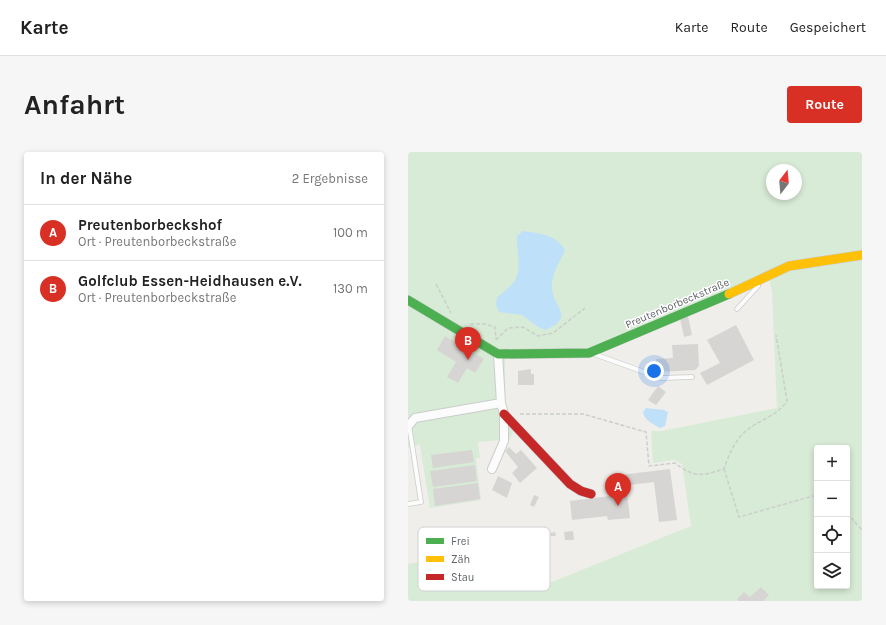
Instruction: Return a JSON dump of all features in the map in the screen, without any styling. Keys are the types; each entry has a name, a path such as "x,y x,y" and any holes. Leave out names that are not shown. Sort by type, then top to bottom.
{"street":[{"name":"Preutenborbeckstraße","path":"498,354 589,352 764,280 789,266 862,255"},
{"path":"408,300 498,354 501,404 504,414 504,441 492,469"},
{"path":"409,425 415,418 501,404"},
{"path":"504,414 570,484 581,491 591,494"}],"lane":[{"path":"737,309 764,280"},
{"path":"589,352 661,378 692,377"},
{"path":"408,504 421,502 410,450 409,425"}],"path":[{"path":"436,284 454,318"},
{"path":"496,340 508,328 523,327 538,336 553,333 585,308"},
{"path":"465,322 471,325 484,324 495,327 498,354"},
{"path":"776,335 787,401 781,411 747,430 734,444 724,469 739,517 814,496"},
{"path":"520,414 583,414 646,432 649,466 675,464 687,472 701,475 724,469"},
{"path":"850,517 862,530"}],"green space":[{"path":"408,152 862,152 862,601 408,601 408,564 418,562 418,591 550,591 550,583 691,526 682,464 674,460 653,463 651,431 662,431 777,408 772,291 769,278 588,357 505,359 505,407 513,432 508,443 501,440 478,442 480,458 476,458 481,500 430,508 420,445 408,447"}],"water":[{"path":"523,231 541,234 552,238 562,245 565,250 554,273 552,283 553,294 560,311 560,320 545,330 538,327 522,315 499,312 496,305 497,298 511,285 517,275 517,236"},
{"path":"646,408 664,410 668,412 665,426 660,428 647,420 643,412"}],"building":[{"path":"688,316 692,335 684,337 680,318"},
{"path":"736,325 754,360 707,385 700,373 720,363 707,340"},
{"path":"445,336 484,359 475,373 467,368 458,383 447,377 456,362 437,350"},
{"path":"698,344 699,366 695,370 657,372 656,359 673,358 672,345"},
{"path":"531,369 531,374 534,374 534,385 518,385 518,371"},
{"path":"658,386 666,392 656,405 648,400"},
{"path":"509,447 516,454 521,450 537,468 520,483 512,473 518,467 505,451"},
{"path":"472,450 474,462 433,468 431,455"},
{"path":"475,465 477,481 433,487 430,471"},
{"path":"670,469 677,520 659,522 654,482 621,486 620,475"},
{"path":"498,476 512,483 507,498 492,490"},
{"path":"478,483 480,499 435,506 433,489"},
{"path":"627,494 630,518 608,520 607,516 572,520 570,501"},
{"path":"534,495 539,497 534,507 530,505"},
{"path":"573,531 574,540 565,540 564,532"},
{"path":"555,532 556,536 551,536 550,533"},
{"path":"761,587 769,595 763,601 739,601 737,599 744,592 750,597"}],"traffic: fast":[{"path":"408,300 498,354 589,353 729,294"}],"traffic: slow":[{"path":"729,294 789,266 862,255"}],"traffic: jam":[{"path":"504,414 570,484 581,491 591,494"}],"place":[{"name":"Golfclub Essen-Heidhausen e.V.","path":"468,360"},
{"name":"Preutenborbeckshof","path":"618,506"}]}
